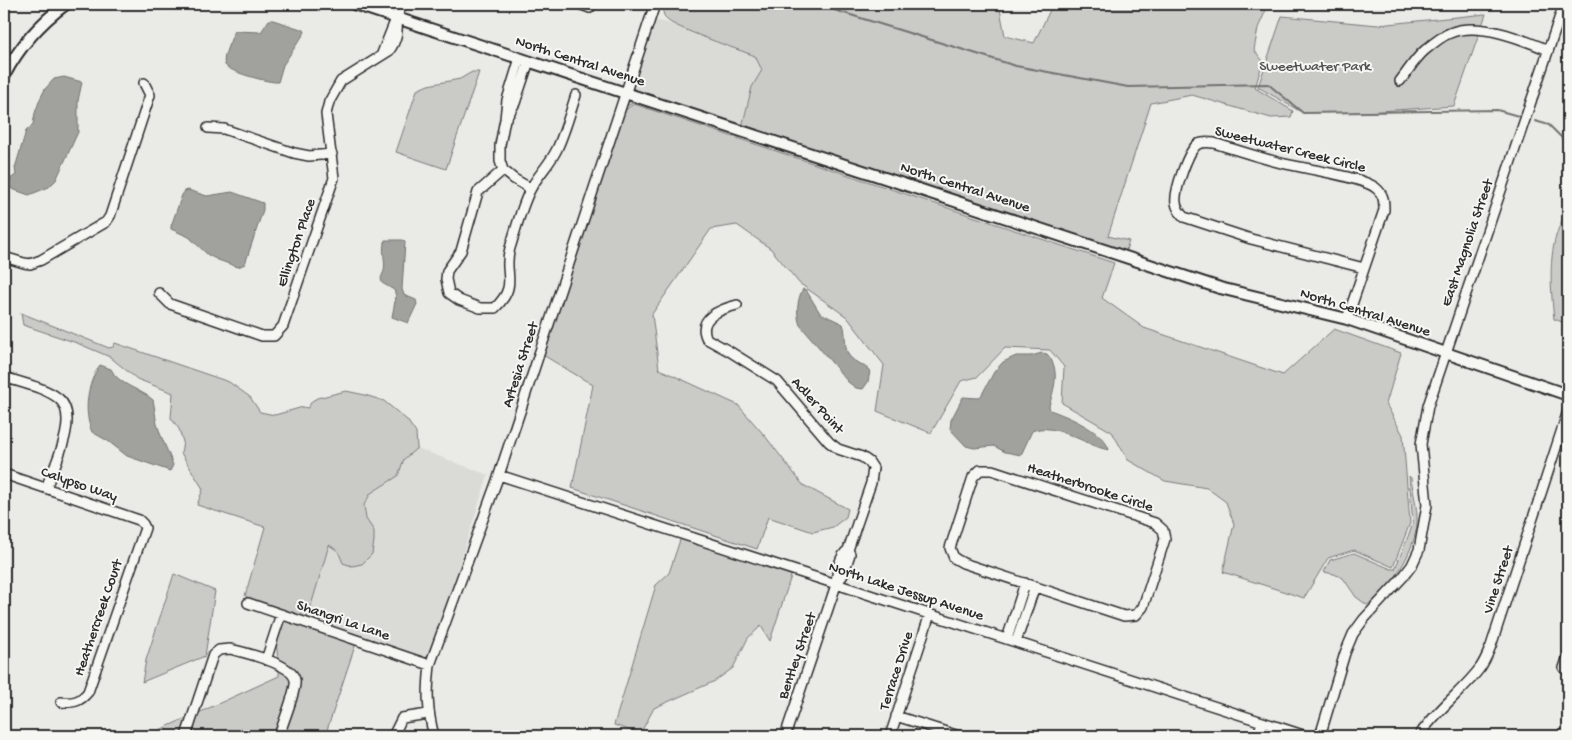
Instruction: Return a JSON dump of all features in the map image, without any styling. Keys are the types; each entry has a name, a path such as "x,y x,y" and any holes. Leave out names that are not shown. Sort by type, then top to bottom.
{"main road":[{"name":"North Central Avenue","path":"354,4 1220,288 1347,319 1568,395"},
{"path":"4,76 31,35 61,5"}],"street":[{"name":"Ellington Place","path":"159,293 170,304 262,336 274,336 283,326 334,178 326,114 334,92 341,81 380,56 402,4"},
{"path":"579,4 590,8"},
{"name":"Artesia Street","path":"434,736 428,714 427,690 430,665 499,475 655,4"},
{"name":"East Magnolia Street","path":"1320,736 1353,634 1364,619 1403,577 1412,565 1419,550 1427,505 1421,444 1424,425 1445,354 1564,4"},
{"path":"1400,81 1425,50 1450,33 1467,29 1492,31 1548,50"},
{"path":"525,60 507,100 500,145 500,160 503,170 530,188"},
{"path":"4,257 30,264 41,260 106,222 110,216 150,95 144,83"},
{"path":"503,170 478,192 461,251 447,271 446,279 449,292 459,300 480,308 495,308 503,300 510,287 508,252 530,188 546,169 557,149 576,95"},
{"path":"208,128 224,129 294,153 309,156 332,154"},
{"name":"Sweetwater Creek Circle","path":"1347,319 1384,210 1382,194 1377,188 1360,181 1280,162 1214,143 1206,142 1192,149 1176,194 1178,210 1184,217 1250,239 1364,268"},
{"name":"Adler Point","path":"737,305 716,312 706,321 704,329 707,339 777,381 829,442 838,449 862,457 873,468 871,483 848,550 850,554 843,574 836,585"},
{"path":"4,377 52,394 66,408 68,425 46,488"},
{"name":"Vine Street","path":"1419,736 1434,716 1469,682 1482,666 1491,646 1568,411"},
{"name":"Heatherbrooke Circle","path":"980,470 992,470 1155,523 1163,530 1165,539 1142,607 1136,615 1124,616 1025,583 963,563 954,558 950,548 973,478 980,470"},
{"name":"Calypso Way","path":"4,474 140,520 144,524"},
{"name":"North Lake Jessup Avenue","path":"499,475 1306,736"},
{"name":"Heathercreek Court","path":"61,702 74,703 82,699 88,692 144,524"},
{"path":"1007,639 1025,583"},
{"name":"Bentley Street","path":"785,736 836,585"},
{"path":"1016,642 1035,586"},
{"name":"Shangri La Lane","path":"248,603 430,665"},
{"path":"1017,608 1026,612"},
{"path":"266,660 281,614"},
{"name":"Terrace Drive","path":"890,736 930,614"},
{"path":"186,736 213,656 224,648 288,668 295,678 295,687 278,736"},
{"path":"1564,668 1568,656"},
{"path":"393,736 402,718 428,714"},
{"path":"896,716 958,736"},
{"path":"1258,736 1262,722"}],"shaded area":[{"path":"269,20 304,30 305,32 283,65 278,82 267,81 228,68 224,62 229,43 235,31 261,32"},
{"path":"654,20 677,25 755,55 762,70 752,87 742,127 630,91"},
{"path":"64,77 82,82 78,101 78,132 56,180 49,187 29,195 12,189 9,184 10,179 16,175 15,168 26,131 33,124 40,99 45,89 54,79"},
{"path":"188,190 207,196 232,192 263,203 263,210 245,264 238,267 218,260 208,255 189,237 171,229 182,195"},
{"path":"385,240 402,240 405,242 402,289 404,295 416,300 417,304 408,323 392,317 396,296 394,290 381,281 384,271 383,248"},
{"path":"803,289 806,290 820,313 843,324 848,354 852,359 870,371 868,382 863,389 856,388 848,382 800,325 798,307 799,297"},
{"path":"1042,353 1047,354 1051,360 1055,373 1049,406 1050,410 1093,431 1106,443 1109,450 1050,429 1032,431 1021,455 1005,452 994,446 974,448 966,446 950,429 951,420 963,397 978,398 981,396 994,372 1003,362 1016,356 1031,356"},
{"path":"100,365 111,369 124,383 153,400 160,434 173,465 170,471 127,456 108,441 92,432 87,407 89,389"},
{"path":"417,448 488,475 429,658 420,657 307,619 329,544 338,551 343,563 374,531 366,519 364,505 371,493 398,476 404,459"}],"green space":[{"path":"662,4 999,4 1005,36 1034,43 1053,4 1265,4 1266,10 1258,28 1254,50 1263,61 1255,88 1293,111 1291,117 1271,118 1192,95 1151,103 1108,236 1129,241 1125,253 742,127 752,87 762,70 755,56 672,23 666,19"},
{"name":"Sweetwater Park","path":"1486,14 1454,106 1366,112 1303,113 1258,87 1282,16 1378,25"},
{"path":"472,72 479,72 446,169 396,152 417,90 428,85 460,79"},
{"path":"628,97 1003,221 1002,223 635,102 625,107"},
{"path":"634,104 1114,263 1102,298 1144,328 1283,375 1334,329 1401,353 1386,404 1403,435 1410,523 1393,567 1354,550 1328,558 1304,598 1223,572 1234,524 1226,502 1207,488 1165,481 1128,460 1112,432 1062,403 1064,367 1050,350 1005,348 977,377 961,381 931,433 877,411 884,365 847,317 799,283 771,249 737,225 711,229 652,314 659,369 738,405 803,485 848,509 846,517 833,527 813,532 768,517 757,549 572,488 593,385 543,355 625,110"},
{"path":"1568,209 1568,324 1554,319 1551,274 1555,240"},
{"path":"21,313 109,348 113,347 115,343 229,382 250,397 260,412 275,415 303,407 308,408 312,401 317,398 346,391 384,401 407,420 416,433 417,448 404,459 398,476 371,493 364,505 366,519 374,531 372,554 362,564 352,566 343,563 338,551 329,545 307,619 245,596 265,527 197,505 203,489 181,453 183,442 179,429 171,418 173,393 137,379 110,357 77,343 23,325"},
{"path":"1409,476 1411,478 1417,519 1412,546 1392,581 1376,599 1367,605 1356,597 1343,578 1324,572 1330,560 1354,553 1395,569 1413,524"},
{"path":"681,537 792,573 770,641 761,626 748,638 733,668 715,681 654,708 640,734 614,725 656,585 669,573"},
{"path":"174,574 215,591 205,656 142,682 146,660"},
{"path":"284,619 356,643 325,736 283,736 299,682 297,674 292,668 278,661 276,640"},
{"path":"279,668 291,679 291,686 274,736 190,736 198,713 279,676"},
{"path":"188,717 182,736 146,736 184,719"}],"waterway":[{"path":"815,4 1016,66 1128,87 1268,84 1303,113 1497,110 1522,117"},
{"path":"1535,121 1549,125 1568,144"}]}
